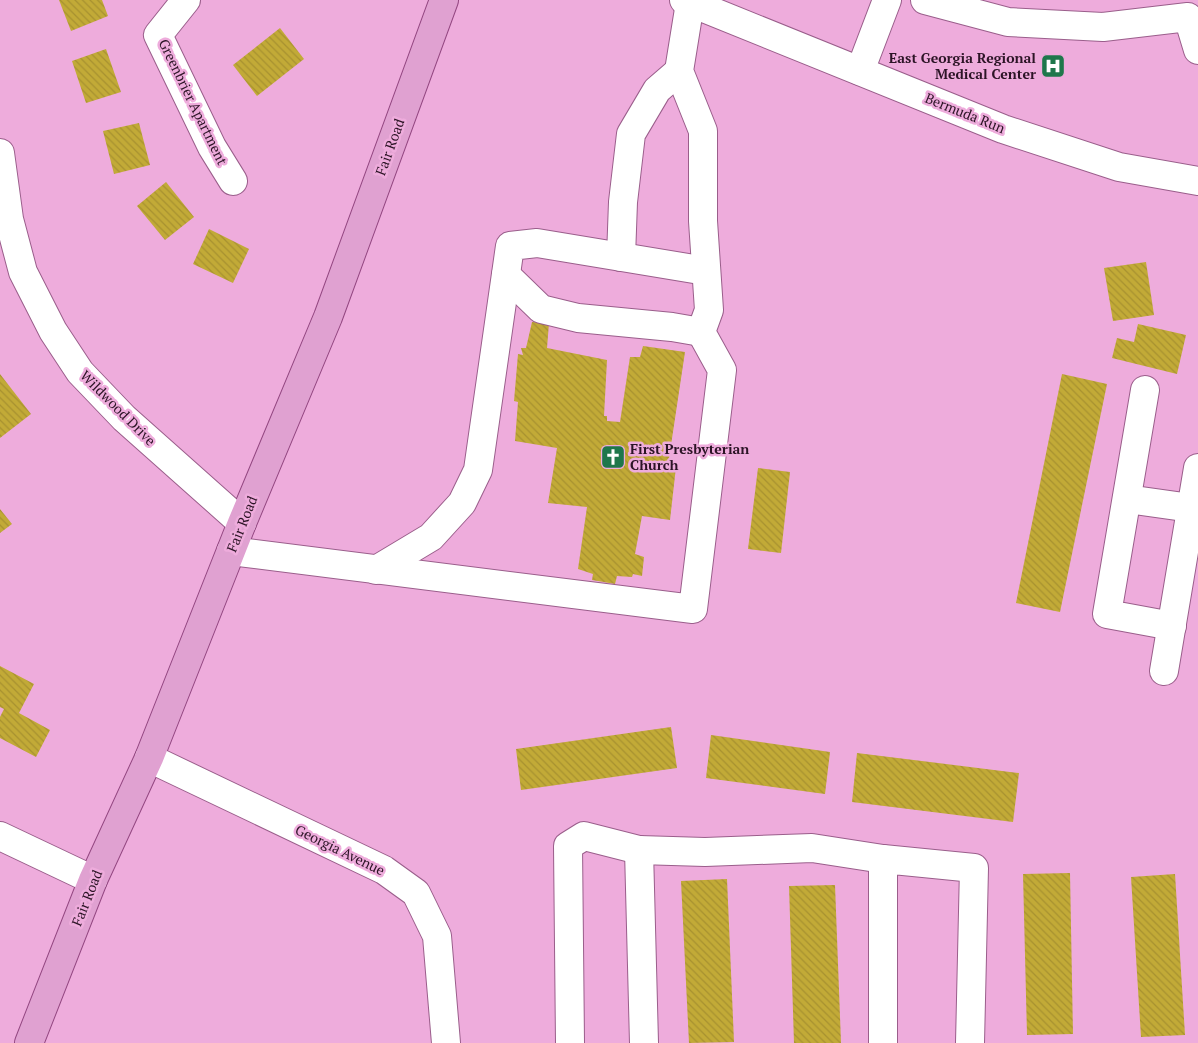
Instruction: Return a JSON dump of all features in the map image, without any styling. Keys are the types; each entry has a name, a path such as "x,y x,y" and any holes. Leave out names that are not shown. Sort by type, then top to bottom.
{"main road":[{"name":"Fair Road","path":"29,1043 93,880 149,758 242,522 328,317 444,0"}],"street":[{"name":"Greenbrier Apartment","path":"186,0 158,35 212,147 233,181"},
{"path":"860,71 887,0"},
{"path":"926,0 1008,22 1103,28 1190,11 1198,50"},
{"path":"687,1 679,71 702,131 703,221 709,310 700,332"},
{"name":"Bermuda Run","path":"687,1 1003,129 1119,167 1198,181"},
{"path":"621,257 623,202 631,134 656,90 679,71"},
{"name":"Wildwood Drive","path":"0,154 9,218 23,272 53,331 80,372 124,418 242,522"},
{"path":"376,570 431,537 462,503 478,470 510,246 537,243 706,271"},
{"path":"230,552 692,609 722,370 700,332 672,327 578,318 541,309 506,275"},
{"path":"498,332 541,309"},
{"path":"1144,390 1107,614 1172,626"},
{"path":"1164,671 1198,468"},
{"path":"1127,499 1192,508"},
{"name":"Georgia Avenue","path":"149,758 384,870 416,893 436,936 446,1043"},
{"path":"0,836 93,880"},
{"path":"570,1043 568,846 584,836 639,850 704,852 812,848 884,859 974,868 970,1043"},
{"path":"639,850 644,1043"},
{"path":"883,1043 884,859"}],"building":[{"path":"59,0 102,0 108,16 71,31"},
{"path":"280,28 304,59 257,96 233,65"},
{"path":"106,49 121,92 86,103 72,61"},
{"path":"139,123 150,165 114,174 103,131"},
{"path":"166,182 194,217 165,240 137,206"},
{"path":"209,229 249,249 233,283 193,264"},
{"path":"1146,262 1154,315 1113,321 1104,268"},
{"name":"First Presbyterian Church","path":"532,322 549,323 547,348 607,360 604,416 607,416 607,421 620,422 630,357 640,357 643,346 685,352 668,465 676,467 670,520 642,516 635,554 644,557 642,576 633,574 632,577 617,576 615,584 592,580 593,574 578,569 587,507 548,503 557,448 515,441 518,402 514,401 518,354 523,355 521,348 526,348"},
{"path":"1138,324 1186,335 1177,374 1112,358 1117,338 1134,342"},
{"path":"0,374 31,414 0,438"},
{"path":"1062,374 1107,384 1060,612 1016,603"},
{"path":"758,468 790,472 781,553 748,549"},
{"path":"0,509 12,524 0,533"},
{"path":"0,666 34,684 19,713 50,730 36,757 0,738 0,717 4,709 0,707"},
{"path":"671,727 677,768 521,790 516,749"},
{"path":"711,735 830,752 825,794 706,778"},
{"path":"857,753 1019,773 1013,822 852,802"},
{"path":"1070,873 1073,1034 1027,1035 1023,874"},
{"path":"1175,874 1185,1035 1141,1037 1131,877"},
{"path":"727,879 734,1042 689,1043 681,881"},
{"path":"835,885 841,1043 794,1043 789,886"}],"place":[{"name":"East Georgia Regional Medical Center","path":"1053,66"},
{"name":"First Presbyterian Church","path":"613,457"}]}
